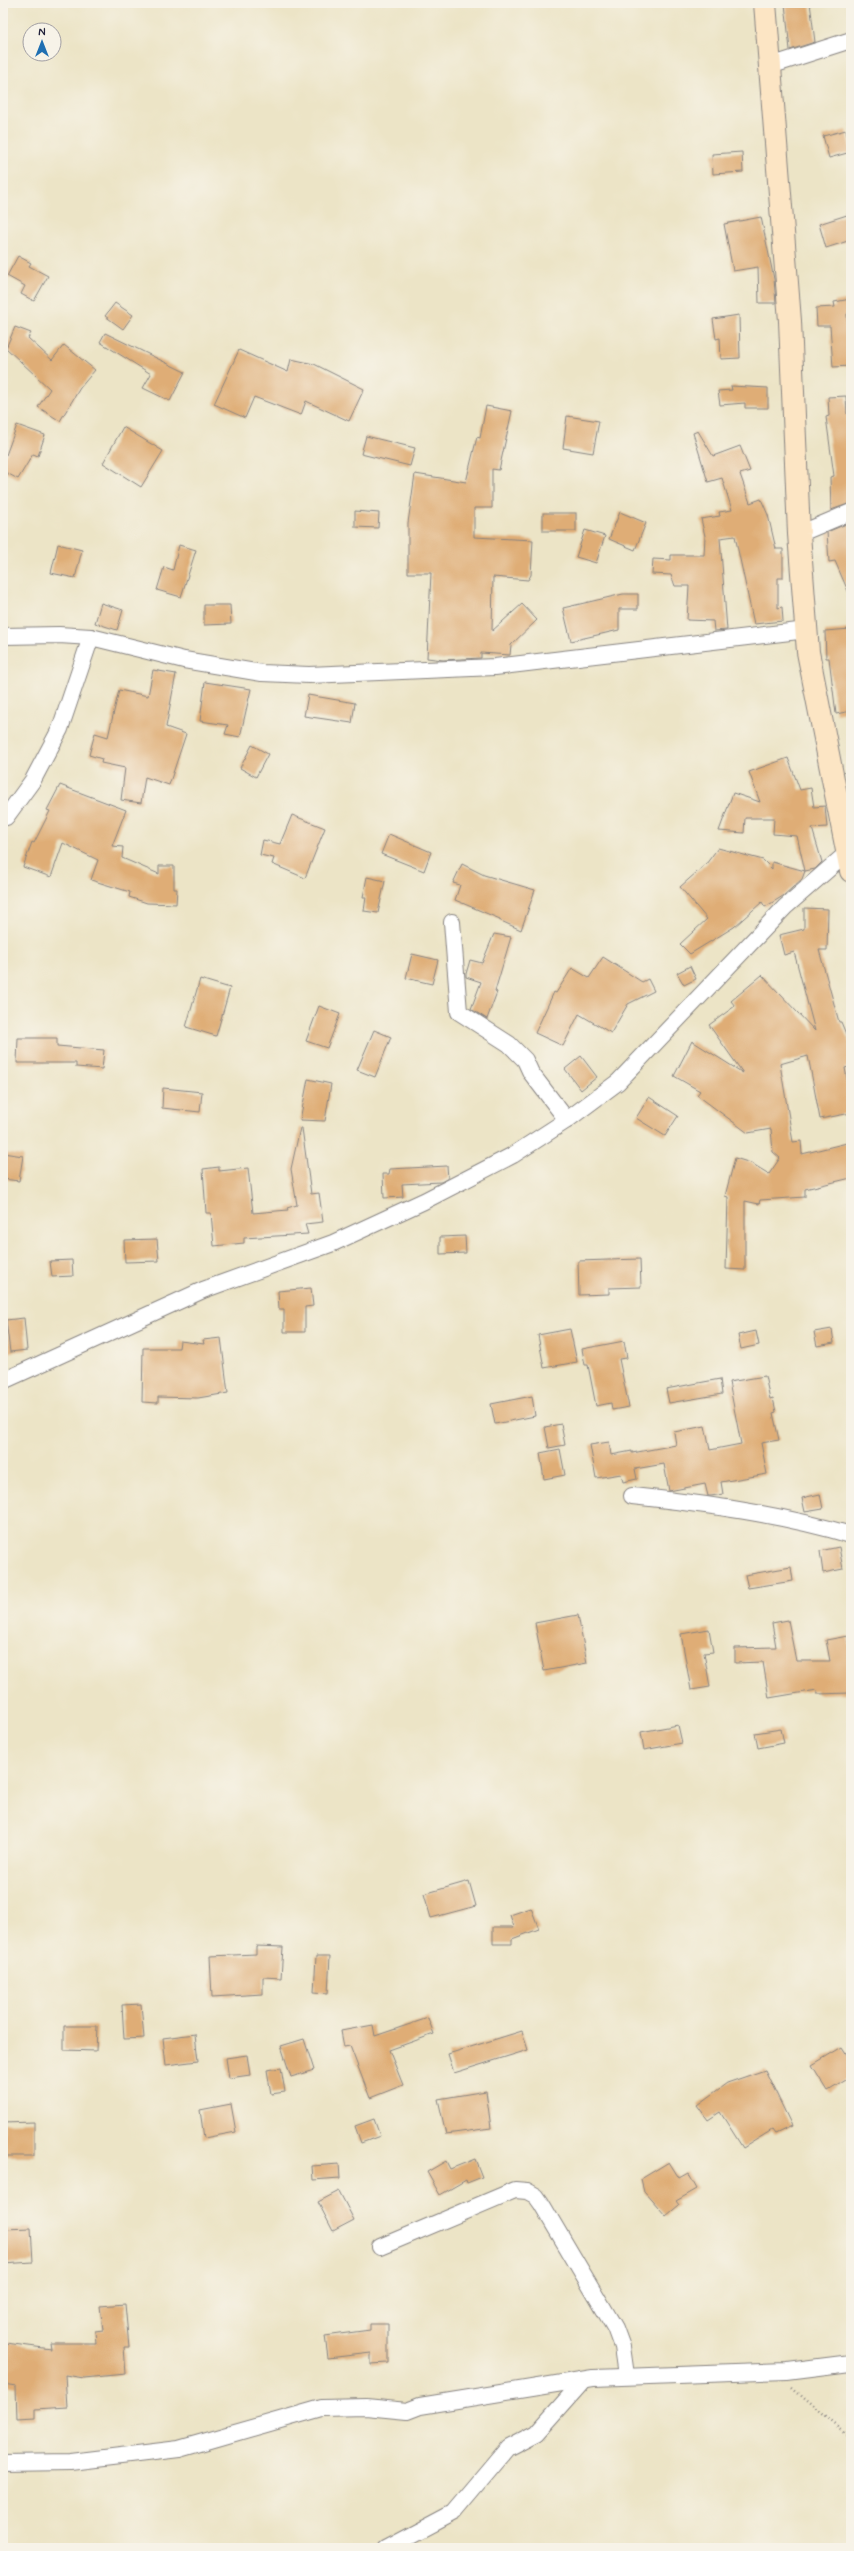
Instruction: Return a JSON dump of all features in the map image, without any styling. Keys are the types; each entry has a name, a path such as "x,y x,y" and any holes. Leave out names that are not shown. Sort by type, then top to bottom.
{"street":[{"path":"3,1381 203,1290 333,1244 424,1201 506,1158 567,1120 618,1082 785,908 848,849 808,652 799,534 790,321 765,3"},
{"path":"770,66 851,40"},
{"path":"799,534 851,512"},
{"path":"3,636 59,635 91,637 184,660 262,673 309,675 495,667 807,630"},
{"path":"6,817 33,780 60,729 91,637"},
{"path":"452,922 459,1012 509,1044 525,1060 531,1073 567,1120"},
{"path":"632,1496 686,1502 788,1518 851,1536"},
{"path":"380,2247 494,2197 516,2190 531,2193 541,2203 615,2328 622,2346 626,2375"},
{"path":"3,2463 71,2462 179,2449 308,2411 344,2407 407,2411 420,2406 584,2380 626,2375 787,2371 851,2364"},
{"path":"386,2548 454,2512 508,2448 537,2433 584,2380"}],"path":[{"path":"787,2371 790,2387 851,2438"}],"building":[{"path":"810,3 815,42 790,50 785,4"},
{"path":"846,130 851,152 829,158 823,136"},
{"path":"742,152 743,172 713,174 712,154"},
{"path":"847,215 851,229 851,240 826,248 819,224"},
{"path":"761,217 774,279 776,303 759,303 758,267 733,271 724,224"},
{"path":"18,256 31,263 29,266 48,276 34,301 21,294 25,286 7,276"},
{"path":"851,299 851,313 847,314 850,366 833,367 830,326 817,326 816,308 835,307 834,302"},
{"path":"115,303 133,315 123,329 105,316"},
{"path":"739,315 740,358 721,359 720,338 716,339 713,319"},
{"path":"15,327 31,333 28,338 52,360 64,345 95,370 80,388 60,421 38,407 50,389 6,348"},
{"path":"105,333 185,372 170,401 143,388 151,374 100,342"},
{"path":"239,350 288,372 291,359 314,364 364,389 349,421 306,401 301,415 254,397 245,418 214,404"},
{"path":"731,386 768,388 768,408 745,408 745,403 720,405 718,391 732,390"},
{"path":"846,396 847,414 851,413 851,503 831,510 830,477 834,476 826,417 829,416 828,397"},
{"path":"486,406 512,411 499,470 492,469 492,508 474,508 474,537 533,540 531,575 528,580 493,577 492,631 522,604 537,620 511,645 510,655 481,653 481,658 443,660 427,658 431,573 408,573 408,523 415,474 466,482 477,437 480,438"},
{"path":"567,416 599,421 593,453 563,448"},
{"path":"17,425 45,435 38,456 33,454 18,479 3,471 3,453 6,455"},
{"path":"123,427 163,451 141,487 103,463"},
{"path":"698,431 713,456 740,446 750,471 740,474 750,503 761,499 768,515 776,549 783,549 783,578 778,578 778,608 782,607 783,621 754,624 735,536 720,538 727,630 714,631 713,621 687,620 689,586 675,586 671,575 652,574 653,559 671,560 671,555 704,555 705,536 701,519 720,516 719,512 732,510 722,478 708,482 693,433"},
{"path":"366,436 415,448 410,466 361,454"},
{"path":"355,511 379,513 378,528 355,527"},
{"path":"620,512 646,523 635,550 609,539"},
{"path":"543,513 576,513 576,531 543,531"},
{"path":"851,522 851,598 835,561 829,562 827,532"},
{"path":"585,530 605,536 596,563 576,557"},
{"path":"58,544 82,550 75,578 51,573"},
{"path":"179,545 196,550 181,597 157,590 164,567 173,570"},
{"path":"623,594 638,594 638,609 619,609 619,630 571,641 563,608"},
{"path":"101,603 123,610 117,630 95,623"},
{"path":"204,605 230,605 231,624 204,625"},
{"path":"851,629 851,711 836,714 829,658 826,658 825,631"},
{"path":"153,670 176,674 166,727 186,734 169,785 145,777 141,803 121,800 125,768 101,763 102,759 89,755 95,733 108,737 119,690 148,696"},
{"path":"205,682 251,689 240,737 225,734 228,725 200,721"},
{"path":"308,695 355,703 352,723 304,716"},
{"path":"252,745 268,754 256,777 240,768"},
{"path":"788,758 800,790 811,788 814,807 825,806 827,827 812,828 822,862 815,869 805,871 797,836 773,834 774,818 745,818 744,833 719,831 733,793 760,802 749,772"},
{"path":"60,785 126,810 112,846 123,847 122,858 159,874 159,866 174,866 174,889 177,889 176,904 147,903 129,897 130,892 91,880 98,860 63,843 51,877 23,867 32,842 34,843 50,811 47,810"},
{"path":"292,815 325,828 305,878 272,864 274,858 260,855 263,840 280,844"},
{"path":"389,834 431,852 424,871 381,854"},
{"path":"718,848 763,860 772,869 772,862 805,871 802,879 783,896 765,907 762,902 734,927 690,954 680,944 707,919 680,887 706,864"},
{"path":"462,864 484,875 535,890 521,930 499,920 500,919 455,900 460,885 453,883"},
{"path":"367,877 385,881 378,913 364,911 366,897 363,897"},
{"path":"804,908 828,909 827,950 819,950 839,1022 841,1022 851,1046 851,1066 845,1068 851,1099 851,1113 820,1119 808,1056 780,1064 793,1142 801,1141 802,1154 851,1142 851,1178 805,1189 805,1197 760,1200 759,1204 745,1201 745,1270 726,1269 728,1197 725,1196 735,1158 751,1163 769,1174 780,1158 773,1152 771,1129 748,1133 697,1095 700,1091 674,1076 692,1041 743,1073 709,1025 735,1006 731,1001 762,975 815,1031 794,952 784,955 779,935 804,929"},
{"path":"494,934 511,937 495,991 497,992 487,1019 471,1009 481,982 466,977 466,974 470,960 482,963"},
{"path":"412,954 438,960 432,984 406,978"},
{"path":"603,957 642,982 648,979 654,991 628,1004 611,1033 579,1014 563,1046 535,1033 554,992 556,993 572,968 589,978"},
{"path":"690,966 696,979 684,985 677,973"},
{"path":"200,979 230,988 216,1036 186,1027"},
{"path":"319,1006 340,1014 327,1048 306,1041"},
{"path":"374,1030 391,1037 375,1077 357,1070"},
{"path":"18,1038 57,1038 57,1046 104,1050 102,1069 76,1067 76,1063 17,1063"},
{"path":"581,1056 597,1077 581,1090 565,1069"},
{"path":"308,1079 331,1084 325,1121 300,1120"},
{"path":"163,1088 202,1092 200,1112 162,1108"},
{"path":"649,1097 678,1116 665,1136 636,1118"},
{"path":"300,1128 302,1128 311,1194 319,1193 323,1222 305,1224 308,1234 244,1238 244,1243 214,1246 211,1213 206,1213 203,1169 219,1167 219,1171 248,1168 253,1213 288,1210 287,1208 297,1205 291,1169"},
{"path":"3,1153 23,1156 19,1181 3,1179"},
{"path":"447,1166 448,1178 441,1182 402,1184 403,1197 384,1198 383,1174 389,1174 390,1169"},
{"path":"465,1236 466,1253 440,1254 440,1237"},
{"path":"157,1239 159,1261 125,1262 124,1240"},
{"path":"640,1259 641,1287 609,1288 609,1294 579,1295 578,1261"},
{"path":"72,1260 73,1276 52,1277 50,1261"},
{"path":"311,1288 313,1306 305,1307 305,1332 284,1332 284,1309 279,1309 278,1291"},
{"path":"24,1318 27,1350 10,1352 6,1320"},
{"path":"570,1329 577,1362 544,1368 538,1335"},
{"path":"832,1329 834,1343 817,1346 814,1332"},
{"path":"756,1331 759,1345 741,1349 738,1335"},
{"path":"221,1338 228,1393 198,1398 158,1397 158,1403 142,1402 143,1348 179,1348 180,1341 204,1344 203,1340"},
{"path":"624,1341 627,1358 619,1359 629,1407 612,1410 611,1403 596,1406 588,1365 585,1365 582,1349"},
{"path":"765,1376 770,1399 773,1398 776,1412 773,1413 779,1440 761,1443 767,1474 721,1482 723,1494 711,1496 708,1496 705,1484 669,1491 664,1464 635,1469 637,1479 623,1482 621,1474 596,1478 590,1445 609,1442 611,1455 632,1451 632,1453 676,1445 674,1432 705,1426 710,1450 741,1444 729,1382"},
{"path":"720,1379 722,1394 669,1403 666,1389"},
{"path":"532,1396 535,1416 495,1424 491,1404"},
{"path":"561,1424 565,1445 549,1448 545,1427"},
{"path":"560,1449 565,1475 544,1479 540,1453"},
{"path":"820,1494 823,1509 805,1512 802,1498"},
{"path":"839,1547 843,1569 823,1573 820,1551"},
{"path":"791,1567 793,1581 748,1588 745,1575"},
{"path":"578,1615 587,1663 544,1671 535,1623"},
{"path":"788,1620 796,1661 830,1661 826,1640 848,1636 851,1653 850,1693 817,1694 817,1690 769,1698 763,1662 735,1663 735,1648 776,1647 772,1623"},
{"path":"709,1629 713,1652 704,1653 710,1687 691,1690 681,1634"},
{"path":"678,1725 682,1743 644,1750 641,1732"},
{"path":"781,1729 784,1743 758,1748 755,1733"},
{"path":"469,1881 476,1906 431,1918 424,1894"},
{"path":"531,1908 539,1929 512,1939 512,1944 493,1944 493,1927 514,1927 510,1915"},
{"path":"256,1946 283,1947 281,1978 263,1977 263,1994 212,1997 210,1956 256,1954"},
{"path":"316,1956 330,1956 328,1993 314,1992"},
{"path":"141,2004 144,2038 124,2039 122,2005"},
{"path":"428,2018 434,2034 389,2050 403,2085 370,2098 350,2046 344,2047 341,2031 373,2025 375,2036"},
{"path":"64,2026 97,2026 96,2051 64,2050"},
{"path":"522,2031 528,2050 454,2073 448,2054"},
{"path":"195,2034 198,2061 166,2065 163,2038"},
{"path":"304,2039 314,2070 291,2077 281,2046"},
{"path":"842,2047 851,2061 851,2077 828,2091 812,2065"},
{"path":"247,2055 250,2075 229,2078 226,2058"},
{"path":"281,2068 285,2092 271,2094 267,2070"},
{"path":"765,2070 792,2126 775,2134 772,2130 743,2148 720,2112 708,2120 697,2105 727,2083"},
{"path":"486,2091 491,2128 446,2134 438,2099"},
{"path":"231,2104 236,2132 204,2138 200,2110"},
{"path":"374,2119 380,2136 361,2143 355,2126"},
{"path":"34,2122 34,2156 3,2156 3,2123"},
{"path":"475,2159 482,2177 467,2183 466,2180 440,2195 427,2172 446,2161 450,2169"},
{"path":"669,2162 679,2178 688,2173 697,2189 676,2201 679,2205 666,2216 644,2191 641,2179"},
{"path":"339,2164 340,2178 313,2180 312,2166"},
{"path":"339,2191 354,2220 333,2231 318,2202"},
{"path":"31,2228 33,2262 3,2264 3,2229"},
{"path":"125,2304 129,2347 124,2347 126,2374 84,2378 65,2375 67,2407 35,2409 35,2419 17,2420 16,2386 3,2384 3,2357 6,2343 51,2349 50,2343 96,2343 95,2331 103,2330 100,2306"},
{"path":"370,2324 388,2324 388,2363 371,2364 371,2353 328,2358 325,2336 370,2330"}]}
